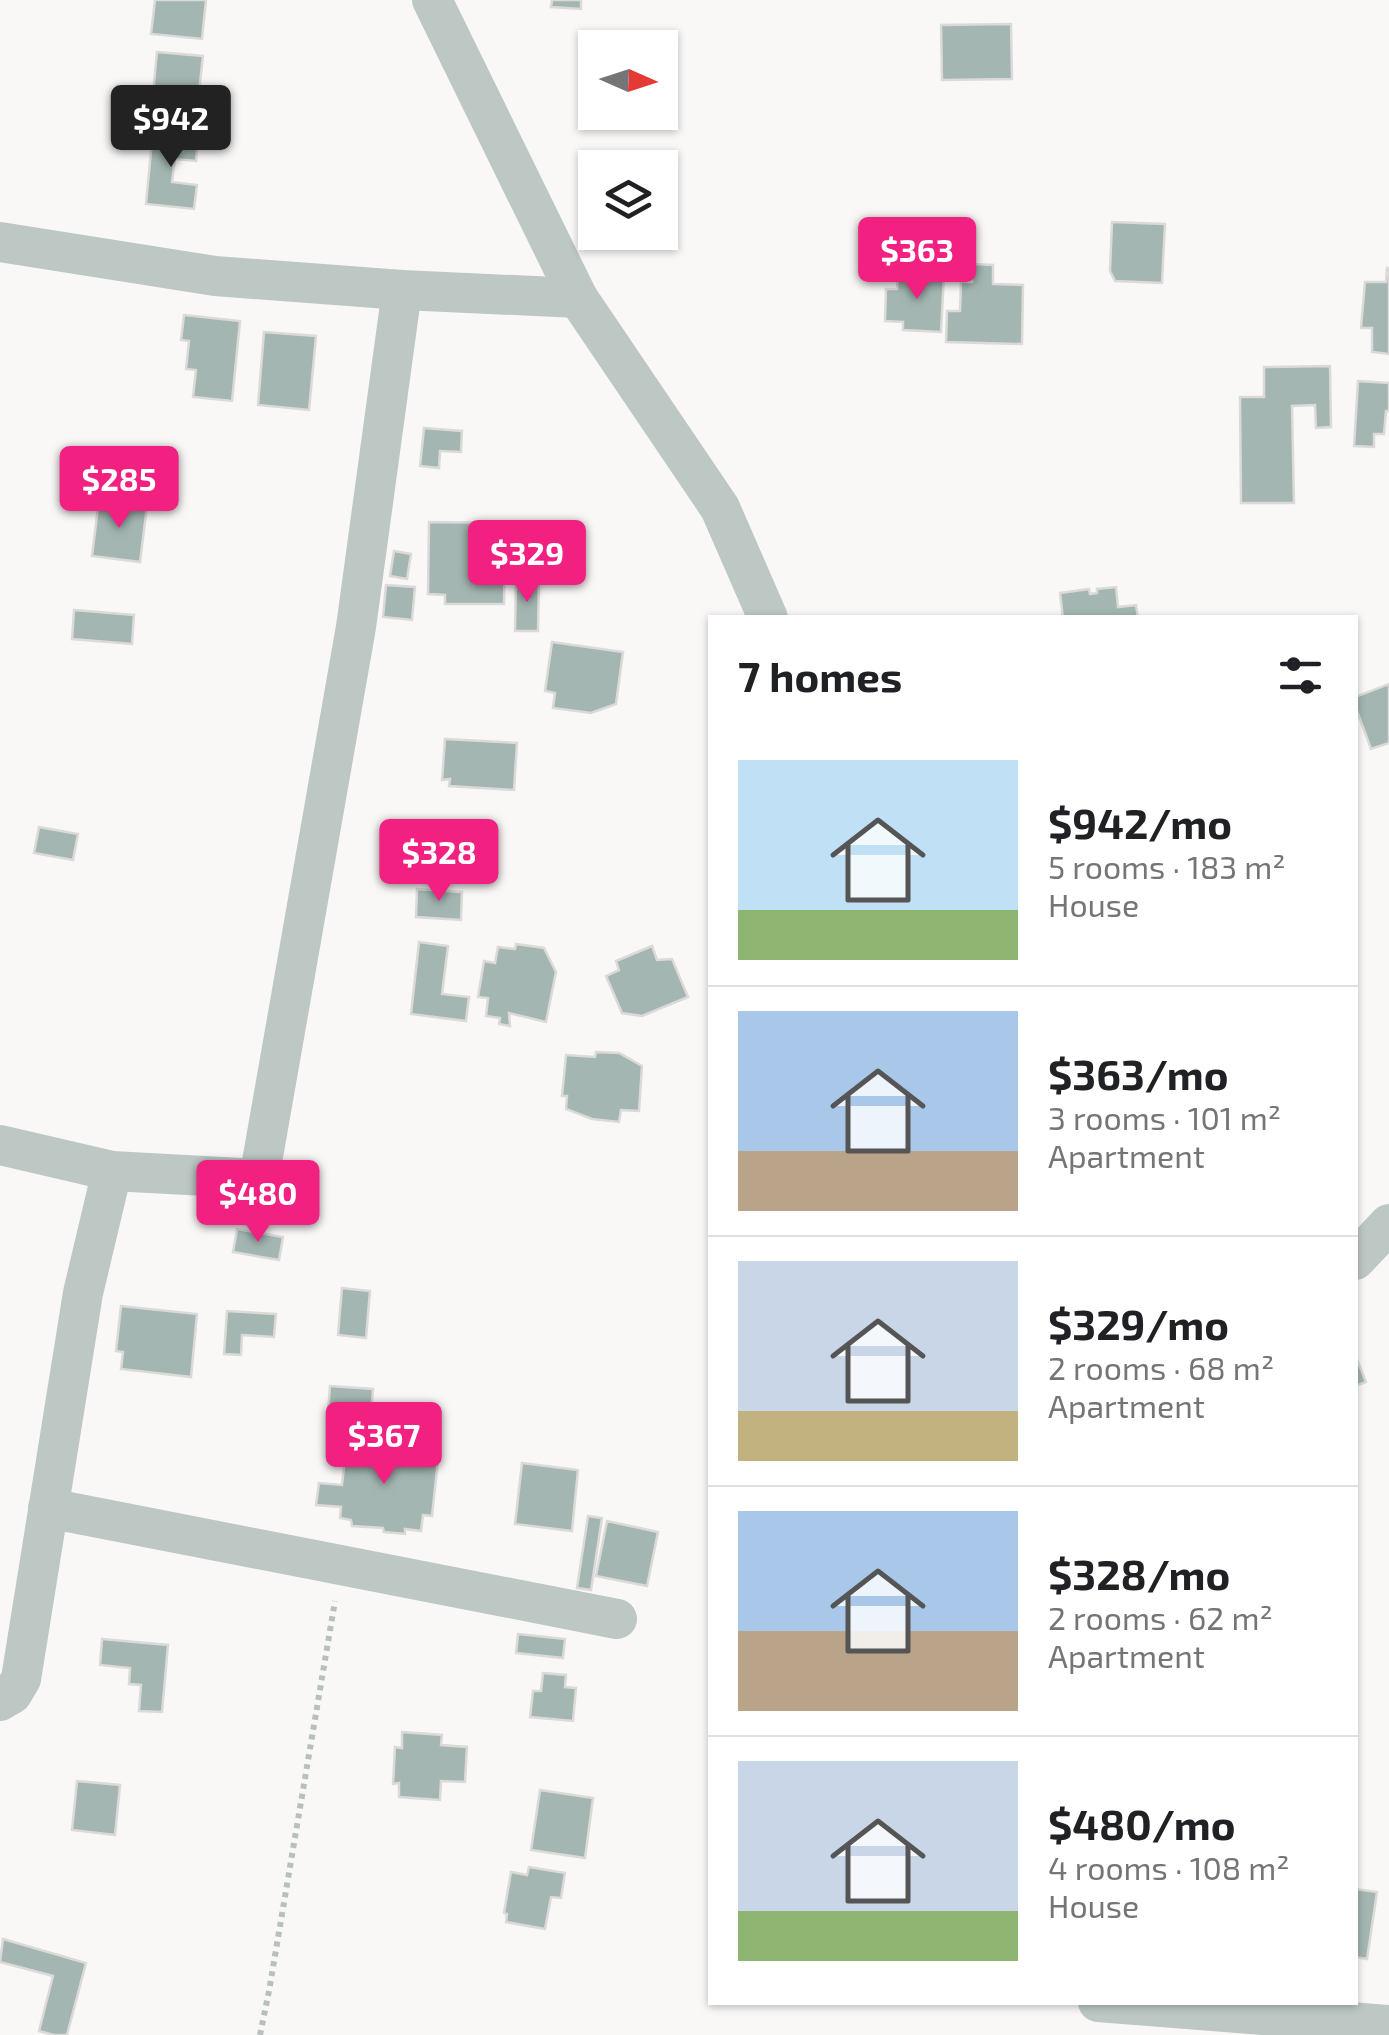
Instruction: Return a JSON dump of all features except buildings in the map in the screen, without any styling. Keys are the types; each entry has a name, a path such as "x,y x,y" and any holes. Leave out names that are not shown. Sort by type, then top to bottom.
{"street":[{"path":"432,0 578,298 720,508 767,615"},
{"path":"0,242 215,276 578,298"},
{"path":"0,1145 112,1171 259,1179 356,628 402,290"},
{"path":"0,1701 12,1694 20,1678 83,1293 112,1171"},
{"path":"1358,1257 1389,1224"},
{"path":"48,1508 617,1619"},
{"path":"1094,2035 1096,2005"},
{"path":"1134,2005 1389,2025"}],"path":[{"path":"260,2035 340,1565"}]}
